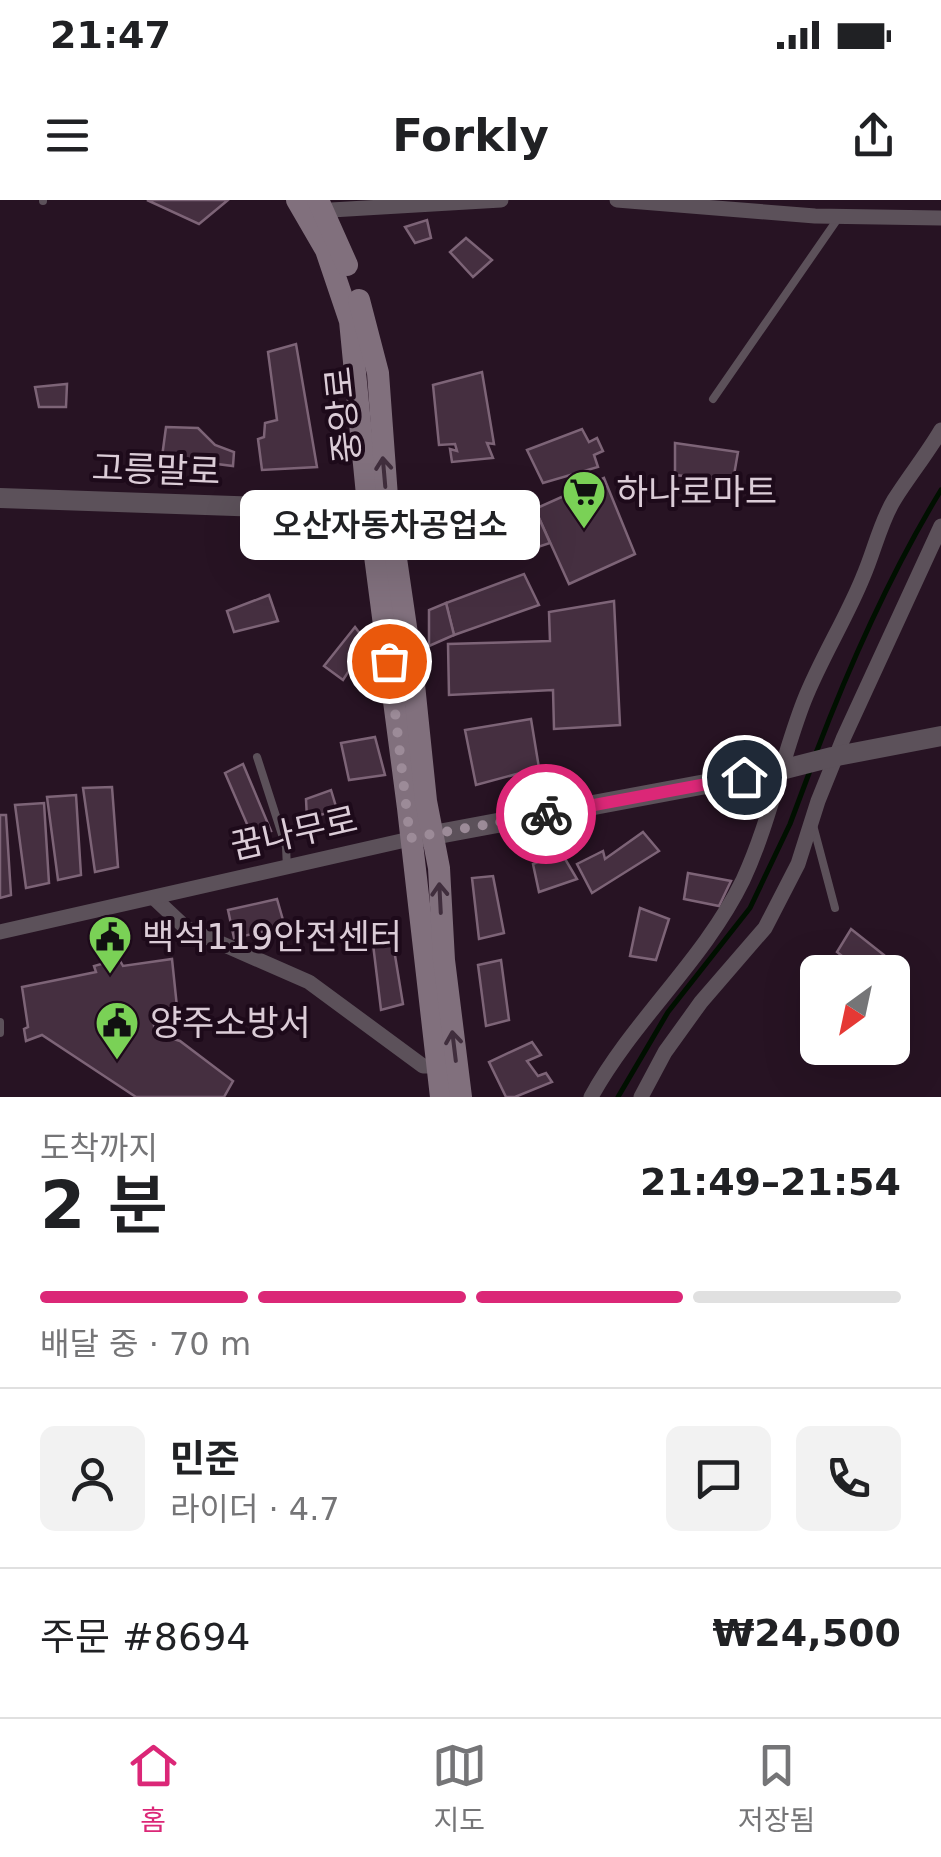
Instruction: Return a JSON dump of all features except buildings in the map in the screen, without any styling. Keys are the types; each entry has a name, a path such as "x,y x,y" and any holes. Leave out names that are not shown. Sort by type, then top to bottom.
{"main road":[{"name":"중앙로","path":"311,205 350,322 370,514 461,1097"},
{"name":"중앙로","path":"311,205 348,268 378,374 388,514 422,837 440,1097"}],"street":[{"path":"311,205 501,200"},
{"path":"617,200 815,216 941,218"},
{"path":"591,1097 610,1063 643,1019 700,952 742,881 775,798 805,700 862,579 892,503 941,430"},
{"name":"고릉말로","path":"0,498 350,510 370,514"},
{"path":"641,1097 665,1052 701,1002 764,928 798,864 843,739 941,526"},
{"path":"836,756 941,736"},
{"name":"꿈나무로","path":"0,932 422,837 781,770 836,756"},
{"path":"154,898 186,928 309,982 422,1066 437,1066"}],"lane":[{"path":"713,399 839,216"},
{"path":"258,758 286,847 287,868"},
{"path":"812,820 835,908"},
{"path":"0,1022 0,1032"}],"waterway":[{"path":"816,753 872,619 941,490"},
{"path":"618,1097 668,1012 750,908 790,824 811,768"}],"way so far":[{"path":"389,661 410,838 546,814"}],"place":[{"name":"하나로마트","path":"584,530"},
{"name":"오산자동차공업소","path":"389,661"},
{"name":"백석119안전센터","path":"110,975"},
{"name":"양주소방서","path":"117,1061"}],"route":[{"path":"546,814 744,777"}]}
